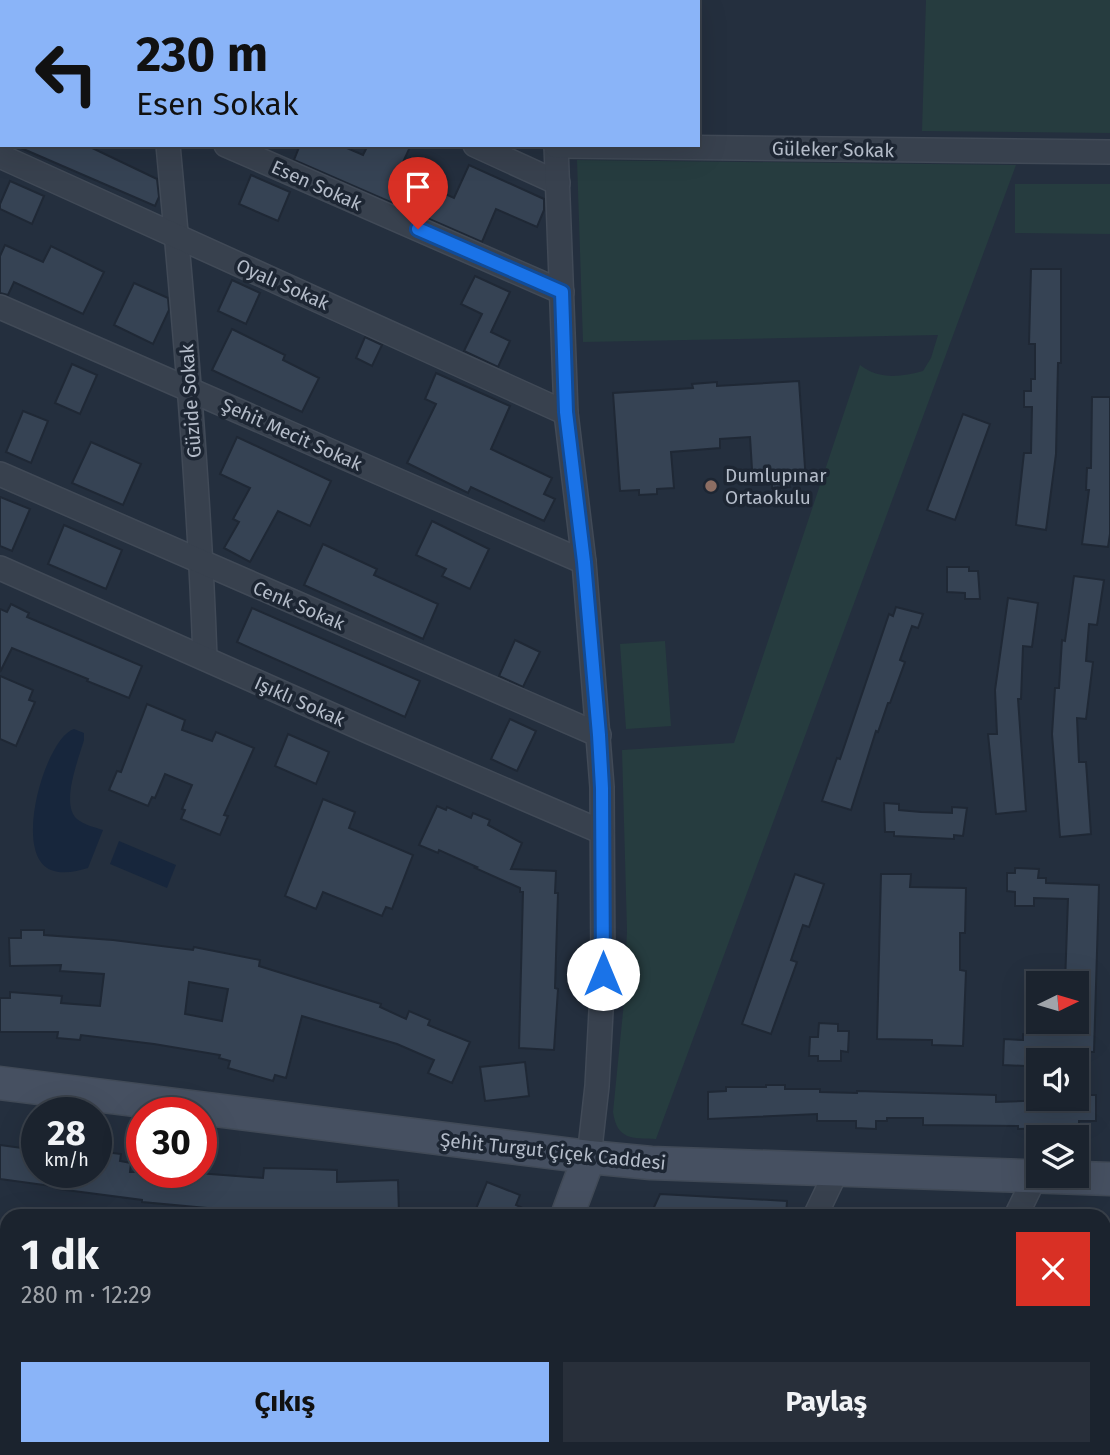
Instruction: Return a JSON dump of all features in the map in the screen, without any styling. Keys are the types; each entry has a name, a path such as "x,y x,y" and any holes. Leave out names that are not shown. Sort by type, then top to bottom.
{"street":[{"name":"Güzide Sokak","path":"168,147 190,389 202,563 205,658"},
{"name":"Esen Sokak","path":"231,147 562,292"},
{"path":"479,147 558,183"},
{"path":"556,147 566,412 584,562 599,735 602,832 603,974 597,1086 589,1157 570,1209"},
{"name":"Güleker Sokak","path":"648,147 1110,152"},
{"name":"Oyalı Sokak","path":"0,156 566,412"},
{"name":"Şehit Mecit Sokak","path":"0,307 584,562"},
{"name":"Cenk Sokak","path":"0,474 599,735"},
{"name":"Işıklı Sokak","path":"0,568 602,832"},
{"name":"Şehit Turgut Çiçek Caddesi","path":"0,1083 651,1163 1026,1177"},
{"path":"818,1209 837,1170"},
{"name":"Şehit Turgut Çiçek Caddesi","path":"1089,1178 1110,1179"},
{"path":"1019,1209 1030,1188"}],"green space":[{"path":"926,0 1110,0 1110,133 922,131"},
{"path":"577,160 1016,165 656,1139 622,1133 613,1112 624,1002 627,931 622,750 734,743 860,365 875,373 890,376 923,371 931,358 938,335 583,342"},
{"path":"1015,184 1110,184 1110,234 1015,233"},
{"path":"665,641 671,726 626,729 620,644"}],"water":[{"path":"74,729 84,733 84,740 70,792 72,812 83,823 103,830 88,868 60,872 51,870 39,860 34,842 33,820 37,796 53,752 63,737"},
{"path":"119,841 176,865 167,888 110,864"}],"building":[{"path":"19,147 90,147 157,179 159,197 155,206"},
{"path":"299,147 345,147 363,155 367,147 410,147 398,173 454,198 469,165 544,199 544,210 537,227 496,209 482,242 294,160"},
{"path":"251,175 290,192 278,221 239,204"},
{"path":"10,181 44,196 32,224 0,209"},
{"path":"5,245 43,262 51,246 104,272 83,314 14,282 8,295 0,293 0,256"},
{"path":"1031,269 1061,269 1061,363 1058,363 1056,454 1046,530 1016,525 1024,453 1031,453 1032,407 1024,407 1024,391 1031,391 1031,379 1035,379 1035,344 1029,344"},
{"path":"475,276 510,292 491,332 510,341 498,367 464,351 482,314 461,304"},
{"path":"232,280 260,293 246,324 218,311"},
{"path":"134,283 168,298 169,310 153,344 114,325"},
{"path":"232,329 285,355 283,360 319,378 302,412 212,370"},
{"path":"365,337 382,345 372,366 356,358"},
{"path":"72,364 97,375 80,414 55,403"},
{"path":"436,373 510,406 491,449 552,478 544,494 555,499 544,521 471,487 468,493 407,463 436,404 425,399"},
{"path":"799,381 806,482 789,483 790,487 753,485 750,437 720,439 720,448 671,452 674,488 657,489 657,494 639,495 639,490 620,491 613,393 693,388 692,384 717,382 717,386"},
{"path":"1092,397 1110,397 1108,547 1082,544 1089,490 1086,490 1087,468 1091,468"},
{"path":"23,411 48,421 31,463 6,452"},
{"path":"963,414 990,424 955,520 927,510"},
{"path":"237,437 331,481 310,526 278,511 250,562 224,548 239,522 233,519 250,488 220,474"},
{"path":"91,442 141,464 123,505 72,483"},
{"path":"0,497 30,509 12,551 0,546"},
{"path":"432,521 489,549 470,589 442,576 446,569 416,555"},
{"path":"64,525 122,550 106,589 48,564"},
{"path":"323,544 377,569 374,575 438,604 423,639 304,585"},
{"path":"947,567 969,567 969,571 978,571 980,599 965,599 965,593 947,592"},
{"path":"1074,576 1104,580 1097,625 1089,624 1086,661 1093,662 1086,719 1077,718 1079,762 1086,762 1091,834 1060,837 1052,734 1055,688 1059,688 1062,640 1065,641"},
{"path":"1008,598 1038,603 1032,647 1023,646 1021,699 1018,699 1026,811 996,814 988,734 997,734 995,690"},
{"path":"11,604 29,613 27,617 142,666 129,698 12,648 0,672 0,609 7,612"},
{"path":"896,607 923,614 918,628 912,626 900,660 905,662 878,732 876,731 851,810 822,801 837,758 840,759 889,614 893,616"},
{"path":"252,608 420,681 405,717 237,642"},
{"path":"515,640 540,652 523,687 499,676"},
{"path":"0,676 33,690 29,700 35,702 16,746 0,739"},
{"path":"147,704 185,720 182,730 212,741 216,732 254,748 224,815 228,816 220,835 181,819 185,810 182,809 192,785 165,774 155,798 152,797 148,806 109,790 117,771 121,772"},
{"path":"510,719 536,731 517,771 491,759"},
{"path":"288,734 329,752 316,784 275,766"},
{"path":"323,799 355,812 349,828 413,855 392,909 386,907 382,916 323,892 316,909 285,896"},
{"path":"884,803 899,804 899,810 921,812 952,813 952,807 967,808 963,836 954,835 954,839 894,836 894,832 885,832"},
{"path":"437,806 446,810 447,807 471,818 473,813 490,820 488,825 522,843 511,869 556,871 555,893 558,893 555,988 558,989 554,1050 519,1048 523,892 520,892 520,888 475,868 477,867 439,850 438,853 419,845"},
{"path":"1015,868 1039,869 1038,878 1046,878 1046,883 1099,885 1094,1052 1089,1052 1089,1048 1026,1048 1025,1066 1003,1065 1004,1039 1023,1040 1023,1034 1089,1034 1089,971 1065,971 1068,899 1034,898 1034,906 1015,906 1015,892 1007,891 1007,873 1015,873"},
{"path":"795,874 824,884 809,927 803,925 791,960 797,962 771,1034 742,1024"},
{"path":"881,874 911,874 910,887 966,888 965,933 960,933 960,970 966,971 963,1046 932,1045 932,1040 877,1039"},
{"path":"21,930 44,930 44,935 193,950 194,947 260,960 259,966 381,1004 380,1007 406,1019 409,1011 430,1020 428,1025 470,1042 452,1083 428,1073 434,1060 397,1044 302,1016 286,1078 275,1075 273,1081 228,1068 230,1061 219,1058 220,1055 81,1035 80,1040 57,1038 58,1032 0,1032 0,998 10,998 10,992 62,996 61,1003 100,1006 104,974 60,971 61,965 10,966 9,938 21,938","holes":["189,982 228,989 222,1021 185,1014"]},
{"path":"819,1023 838,1024 838,1031 849,1031 848,1052 841,1051 841,1061 818,1061 818,1056 809,1056 810,1037 818,1037"},
{"path":"525,1062 529,1096 485,1101 480,1067"},
{"path":"785,1085 785,1089 820,1089 820,1092 996,1095 996,1102 1026,1101 1026,1111 1089,1111 1089,1095 1096,1095 1096,1121 1079,1121 1079,1125 1026,1125 1026,1129 1018,1129 1018,1126 923,1125 923,1118 887,1118 887,1121 876,1121 876,1129 856,1128 856,1121 817,1121 817,1114 708,1119 708,1092 726,1091 726,1087"},
{"path":"0,1145 21,1148 21,1182 0,1179"},
{"path":"112,1153 121,1154 120,1161 126,1162 126,1188 217,1188 217,1175 263,1178 264,1168 337,1170 337,1182 398,1180 399,1209 218,1209 142,1202 58,1189 112,1188"},
{"path":"487,1182 520,1195 516,1205 525,1209 476,1209"},
{"path":"660,1194 787,1201 786,1209 653,1209"}],"place":[{"name":"Dumlupınar Ortaokulu","path":"711,486"}],"route":[{"path":"418,229 562,292 566,412 584,562 599,735 602,788 603,974"}]}
